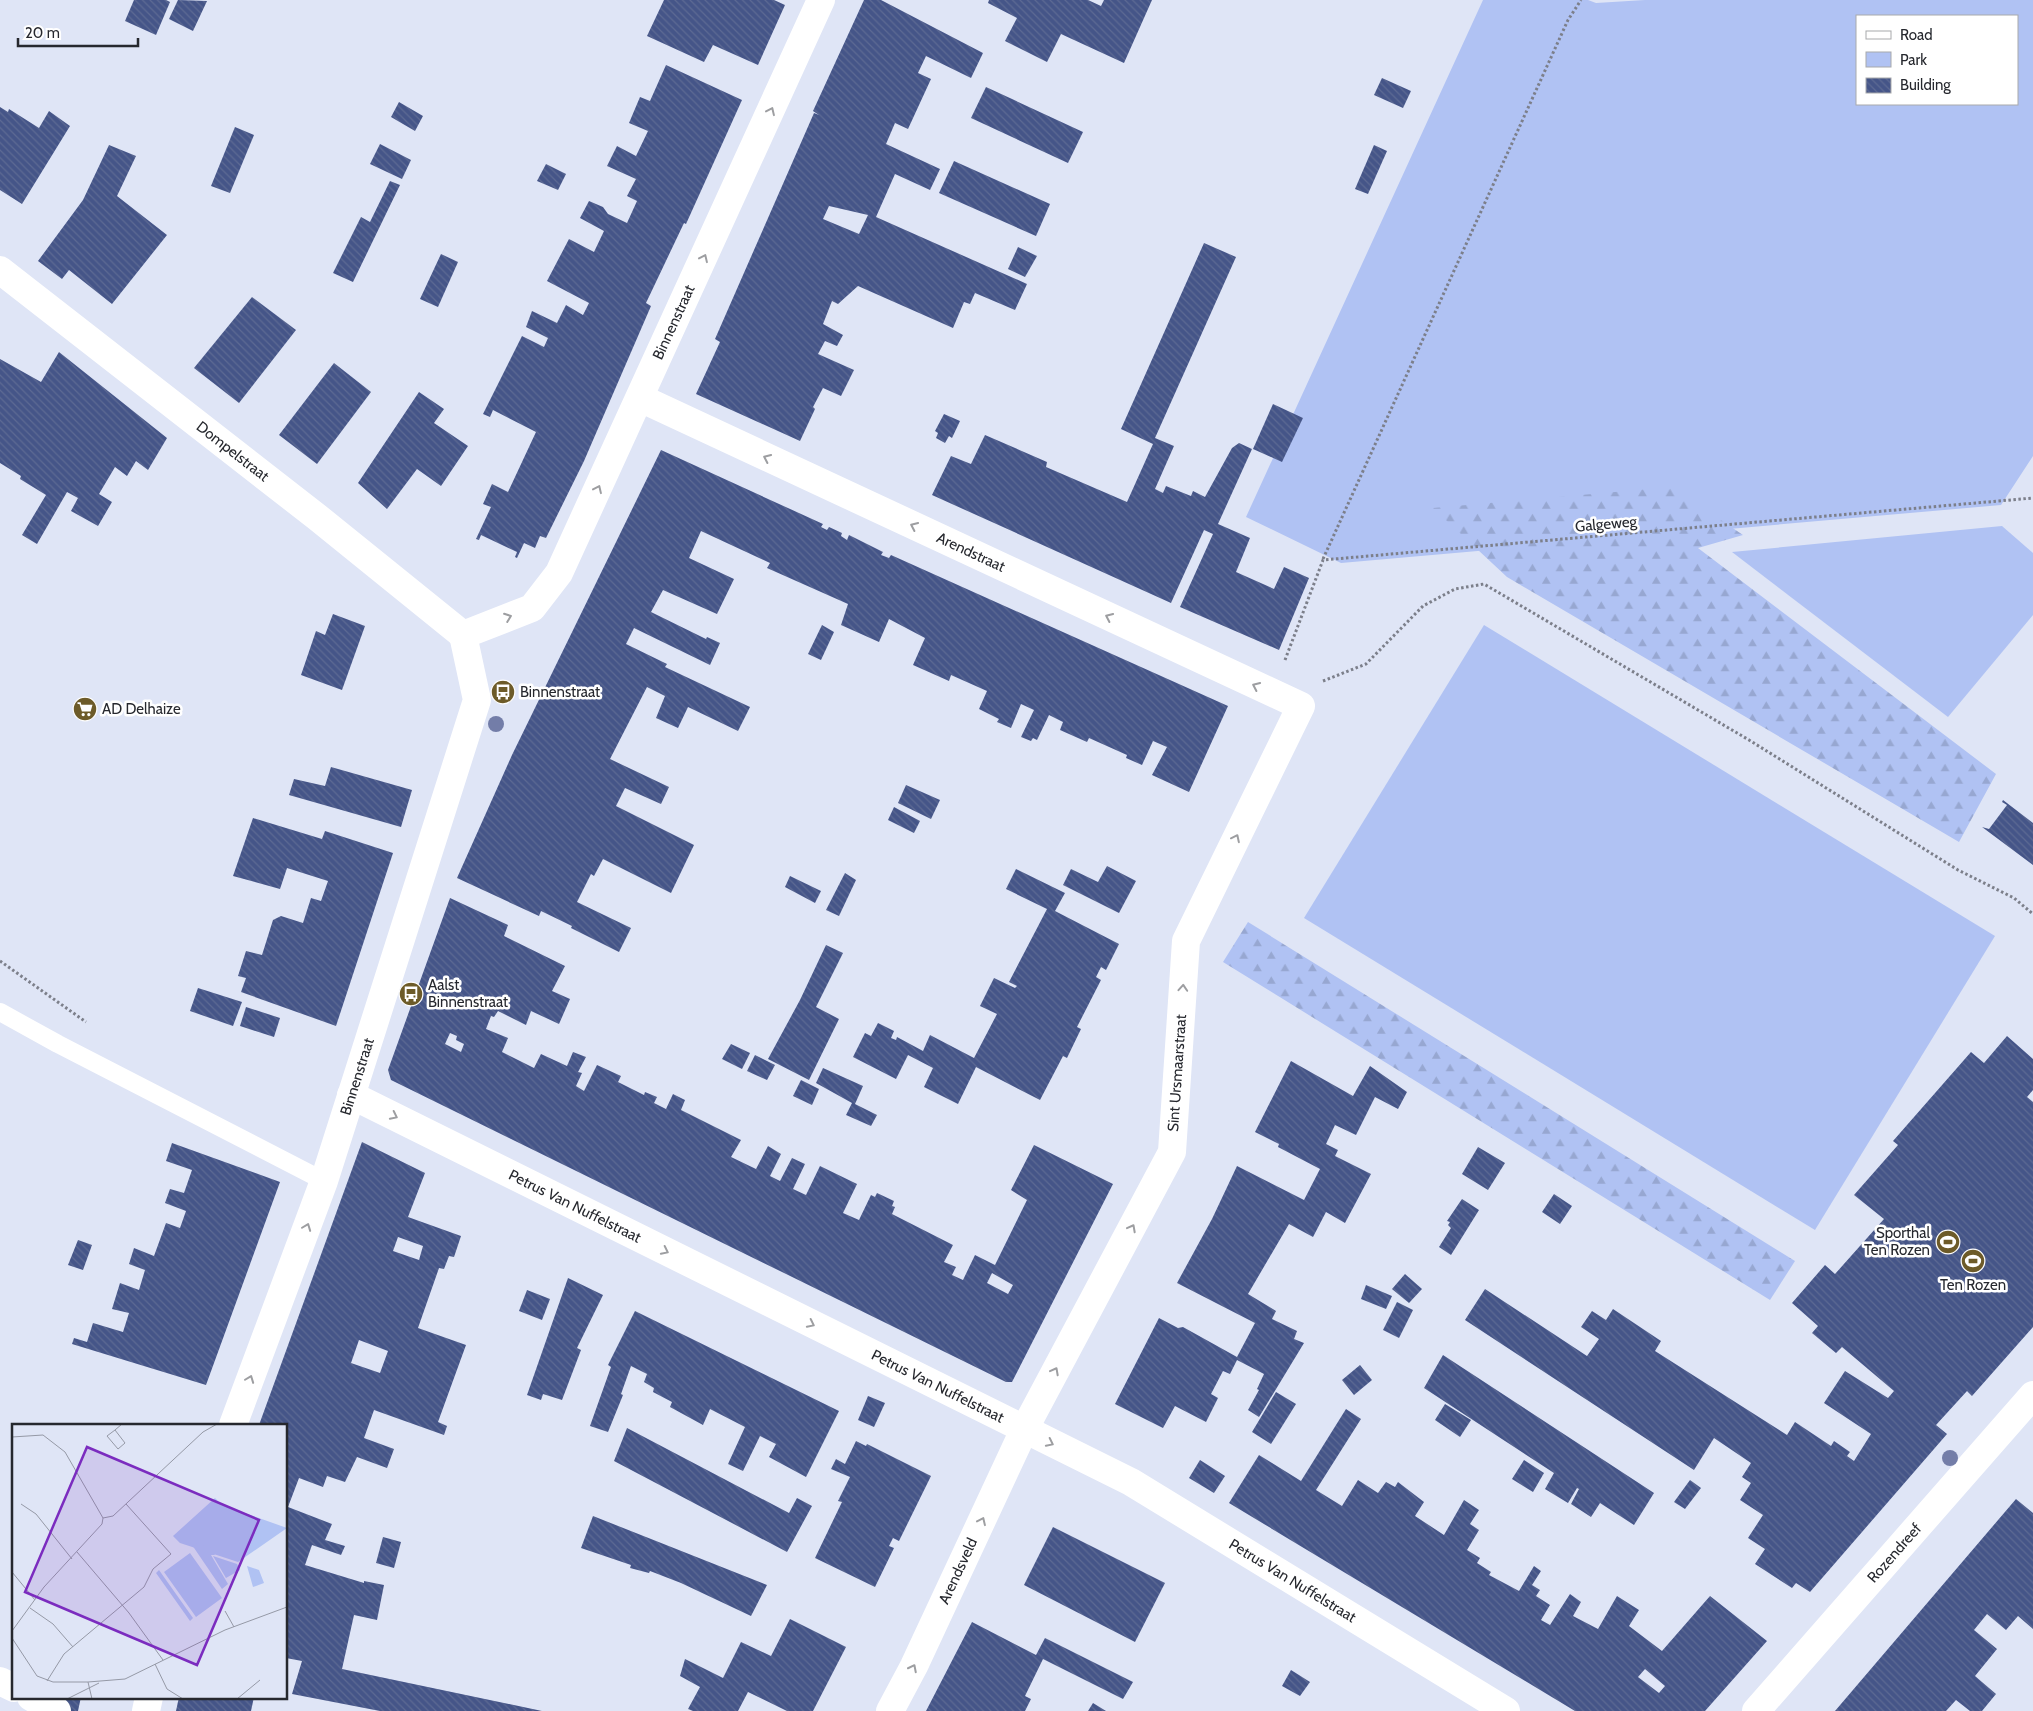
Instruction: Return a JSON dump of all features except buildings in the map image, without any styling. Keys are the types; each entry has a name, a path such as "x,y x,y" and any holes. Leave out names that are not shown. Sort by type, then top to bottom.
{"street":[{"name":"Binnenstraat","path":"233,1424 324,1181 478,700 463,634 532,608 560,573 821,0"},
{"name":"Dompelstraat","path":"0,270 309,511 463,634"},
{"name":"Arendstraat","path":"640,398 1286,699"},
{"name":"Sint Ursmaarstraat","path":"1024,1430 1172,1152 1186,941 1286,699"},
{"name":"Petrus Van Nuffelstraat","path":"351,1095 1131,1482 1506,1711"},
{"name":"Rozendreef","path":"1756,1711 2033,1395"},
{"name":"Arendsveld","path":"890,1711 914,1666 1024,1430"},
{"path":"0,1681 12,1687"},
{"path":"33,1698 57,1711"},
{"path":"146,1711 149,1698"}],"lane":[{"path":"0,1012 58,1044 324,1181"}],"path":[{"path":"1286,699 1323,560 1568,20 1581,0"},
{"name":"Galgeweg","path":"1323,560 2033,498"},
{"path":"1286,699 1345,671 1366,664 1423,606 1455,589 1484,584 1749,740 1958,870 2014,898 2033,914"}],"green space":[{"path":"1483,0 1588,0 1596,3 1645,0 2033,0 2033,456 2001,505 1341,563 1246,517"},
{"path":"1672,487 1743,535 1698,548 1996,774 1959,842 1507,577 1433,508"},
{"path":"2002,526 2033,553 2033,615 1948,717 1732,552"},
{"path":"1484,625 1995,936 1815,1230 1304,918"},
{"path":"1248,922 1795,1261 1770,1300 1223,962"}],"place":[{"name":"Binnenstraat","path":"503,692"},
{"name":"AD Delhaize","path":"85,709"},
{"name":"Aalst Binnenstraat","path":"411,994"},
{"name":"Sporthal Ten Rozen","path":"1948,1242"},
{"name":"Ten Rozen","path":"1973,1261"}]}
